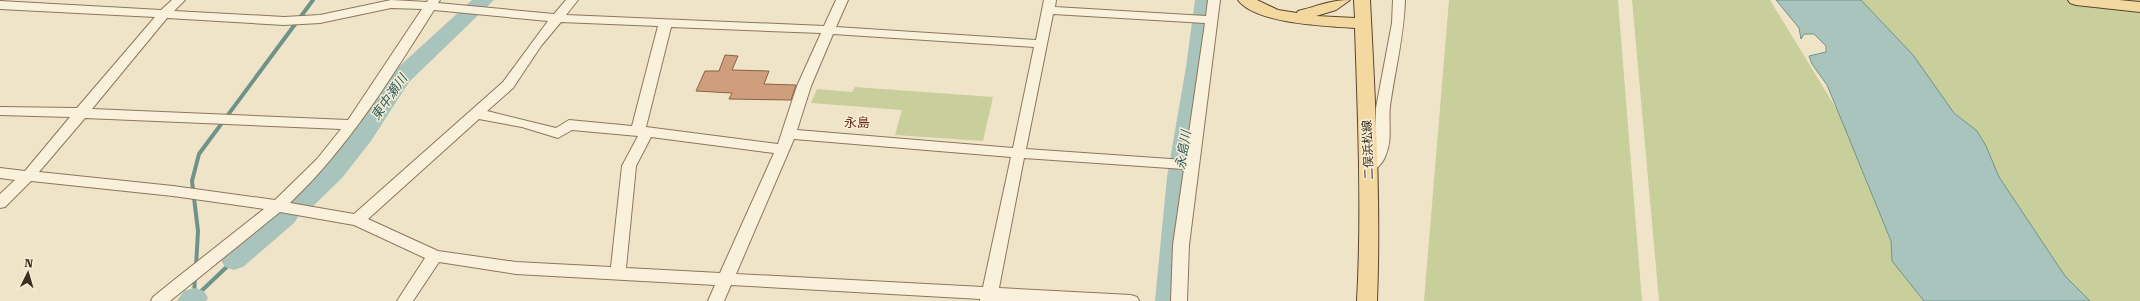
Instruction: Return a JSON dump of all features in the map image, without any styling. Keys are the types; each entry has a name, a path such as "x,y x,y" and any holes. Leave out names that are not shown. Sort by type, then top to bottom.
{"main road":[{"path":"1246,0 1256,7 1278,15 1364,24"},
{"path":"1278,15 1309,14 1330,7 1342,0"},
{"name":"二俣浜松線","path":"1362,0 1369,167 1370,241 1367,301"},
{"path":"2076,0 2140,7"}],"street":[{"path":"0,203 29,175 164,14 179,0"},
{"path":"357,220 508,85 537,43 572,0"},
{"path":"716,301 789,134 804,86 842,0"},
{"path":"1180,301 1181,245 1192,164 1207,20 1214,0"},
{"path":"1369,167 1378,157 1383,140 1383,108 1398,23 1399,0"},
{"path":"0,5 291,20 320,20 391,4 433,3 473,10 557,18 665,24 829,30 1041,44"},
{"path":"159,301 278,206 322,162 351,125 433,3"},
{"path":"989,298 1049,5 1207,20"},
{"path":"618,273 629,166 643,131 665,24"},
{"path":"0,111 82,113 351,125"},
{"path":"477,114 558,132 569,125 643,131 782,149"},
{"path":"789,134 1019,153 1192,164"},
{"path":"0,173 183,192 278,206 357,220 435,256 516,268 677,276 725,281 989,298 1131,301"},
{"path":"405,301 435,256"}],"green space":[{"path":"1449,0 1618,0 1642,301 1424,301"},
{"path":"1632,0 1770,0 1839,113 1906,279 1934,301 1659,301"},
{"path":"1823,0 2140,0 2140,301 2077,301 1999,225 1969,125"},
{"path":"855,87 993,97 983,141 895,135 902,110 811,103 817,89 852,92"}],"water":[{"path":"1776,0 1861,0 1913,55 1954,113 1977,131 1986,146 1999,177 2065,276 2090,301 1924,301 1892,261 1891,241 1827,85 1812,64 1809,56 1826,52 1826,46 1814,34 1804,34 1801,39 1799,28"}],"building":[{"path":"725,55 738,56 732,70 769,71 764,84 796,85 791,100 729,99 732,93 696,91 705,71 719,71"}],"waterway":[{"path":"196,267 198,231 192,181 199,154 313,0"},
{"name":"東中瀬川","path":"303,201 333,172 363,135 401,77 484,0"},
{"name":"永島川","path":"1169,301 1179,177 1197,67 1205,0"},
{"name":"東中瀬川","path":"234,260 285,217"},
{"path":"195,276 194,298 234,260"},
{"path":"191,301 194,298"}],"district":[{"name":"永島","path":"857,122"}]}
